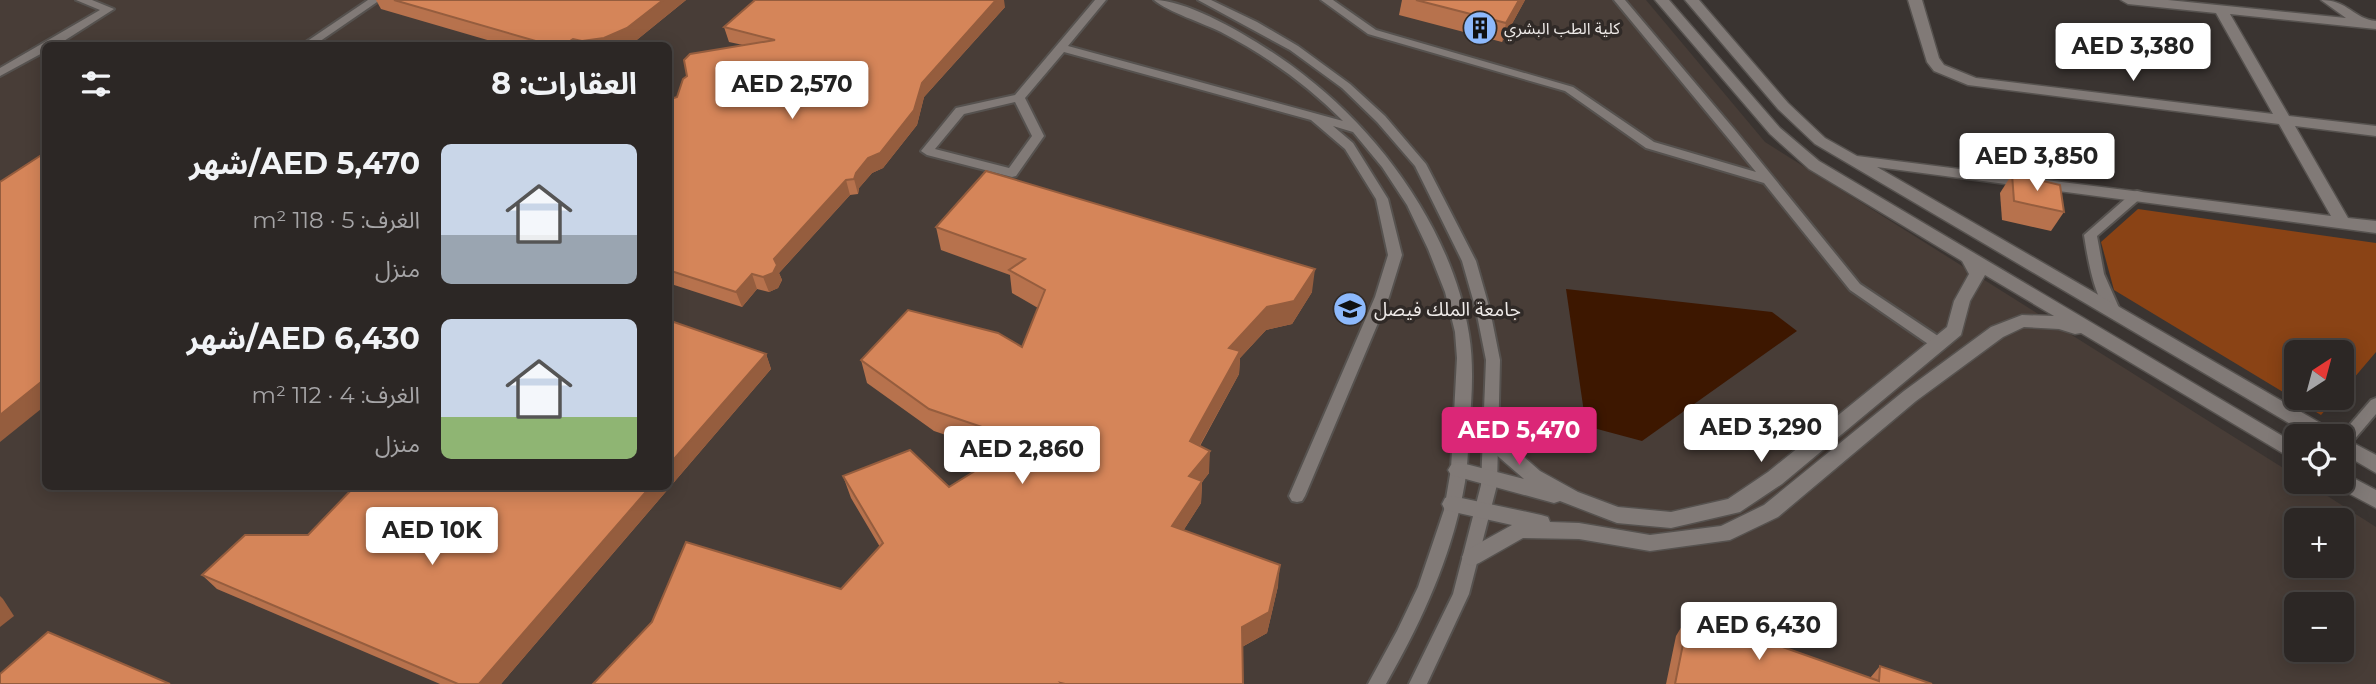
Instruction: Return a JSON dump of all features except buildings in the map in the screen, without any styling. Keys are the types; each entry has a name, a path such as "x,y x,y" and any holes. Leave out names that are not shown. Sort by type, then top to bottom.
{"street":[{"path":"1662,0 1775,131 1814,165 2284,446"},
{"path":"1692,0 1783,106 1820,141 2307,424"},
{"path":"1915,0 1932,58 1939,68 1973,82 2376,131"},
{"path":"2128,0 2371,25"},
{"path":"2328,0 2371,25"},
{"path":"2221,9 2343,223"},
{"path":"1852,159 2376,227"},
{"path":"1458,470 1571,498 1617,515 1671,520 1733,506 1775,478 1955,330 1962,301 1977,274 1969,258"},
{"path":"1452,503 1572,531 1650,542 1723,534 1771,511 1910,396 1997,332 2022,321 2059,323 2099,335"},
{"path":"1492,440 1533,476 1571,498"},
{"path":"2354,451 2376,464"},
{"path":"2354,487 2376,500"},
{"path":"1472,557 1520,530 1572,531"}],"lane":[{"path":"53,42 109,9 81,0"},
{"path":"311,42 375,0"},
{"path":"1019,98 1038,136 1012,173 927,150 960,111 1019,98 1101,0"},
{"path":"1160,0 1226,29 1275,57 1324,94 1359,129 1394,172 1421,217 1442,266 1459,318 1465,358 1458,470 1452,503 1427,586 1404,638 1377,684"},
{"path":"1203,0 1294,48 1346,86 1381,120 1420,164 1469,261 1493,360 1489,479 1461,594 1418,684"},
{"path":"1326,0 1372,32 1569,89 1650,145 1769,180"},
{"path":"1619,0 1855,287 1939,344"},
{"path":"0,73 42,48"},
{"path":"1062,48 1359,129"},
{"path":"1297,496 1382,297 1395,255 1382,199 1368,174 1349,146 1315,117"},
{"path":"2113,310 2097,274 2090,235 2137,195"},
{"path":"2354,430 2376,404"}],"shaded area":[{"name":"جامعة الملك فيصل","path":"0,0 1646,0 1765,142 2284,468 2284,494 2324,494 2346,508 2284,508 2284,578 2354,578 2354,513 2376,527 2376,684 0,684"},
{"path":"2138,209 2376,243 2376,352 2354,378 2354,340 2284,340 2284,393 2114,290 2101,242"},
{"path":"1566,289 1772,312 1797,331 1642,441 1586,426"},
{"path":"2313,410 2325,410 2321,415"}],"place":[{"name":"كلية الطب البشري","path":"1480,28"},
{"name":"جامعة الملك فيصل","path":"1350,309"}]}
